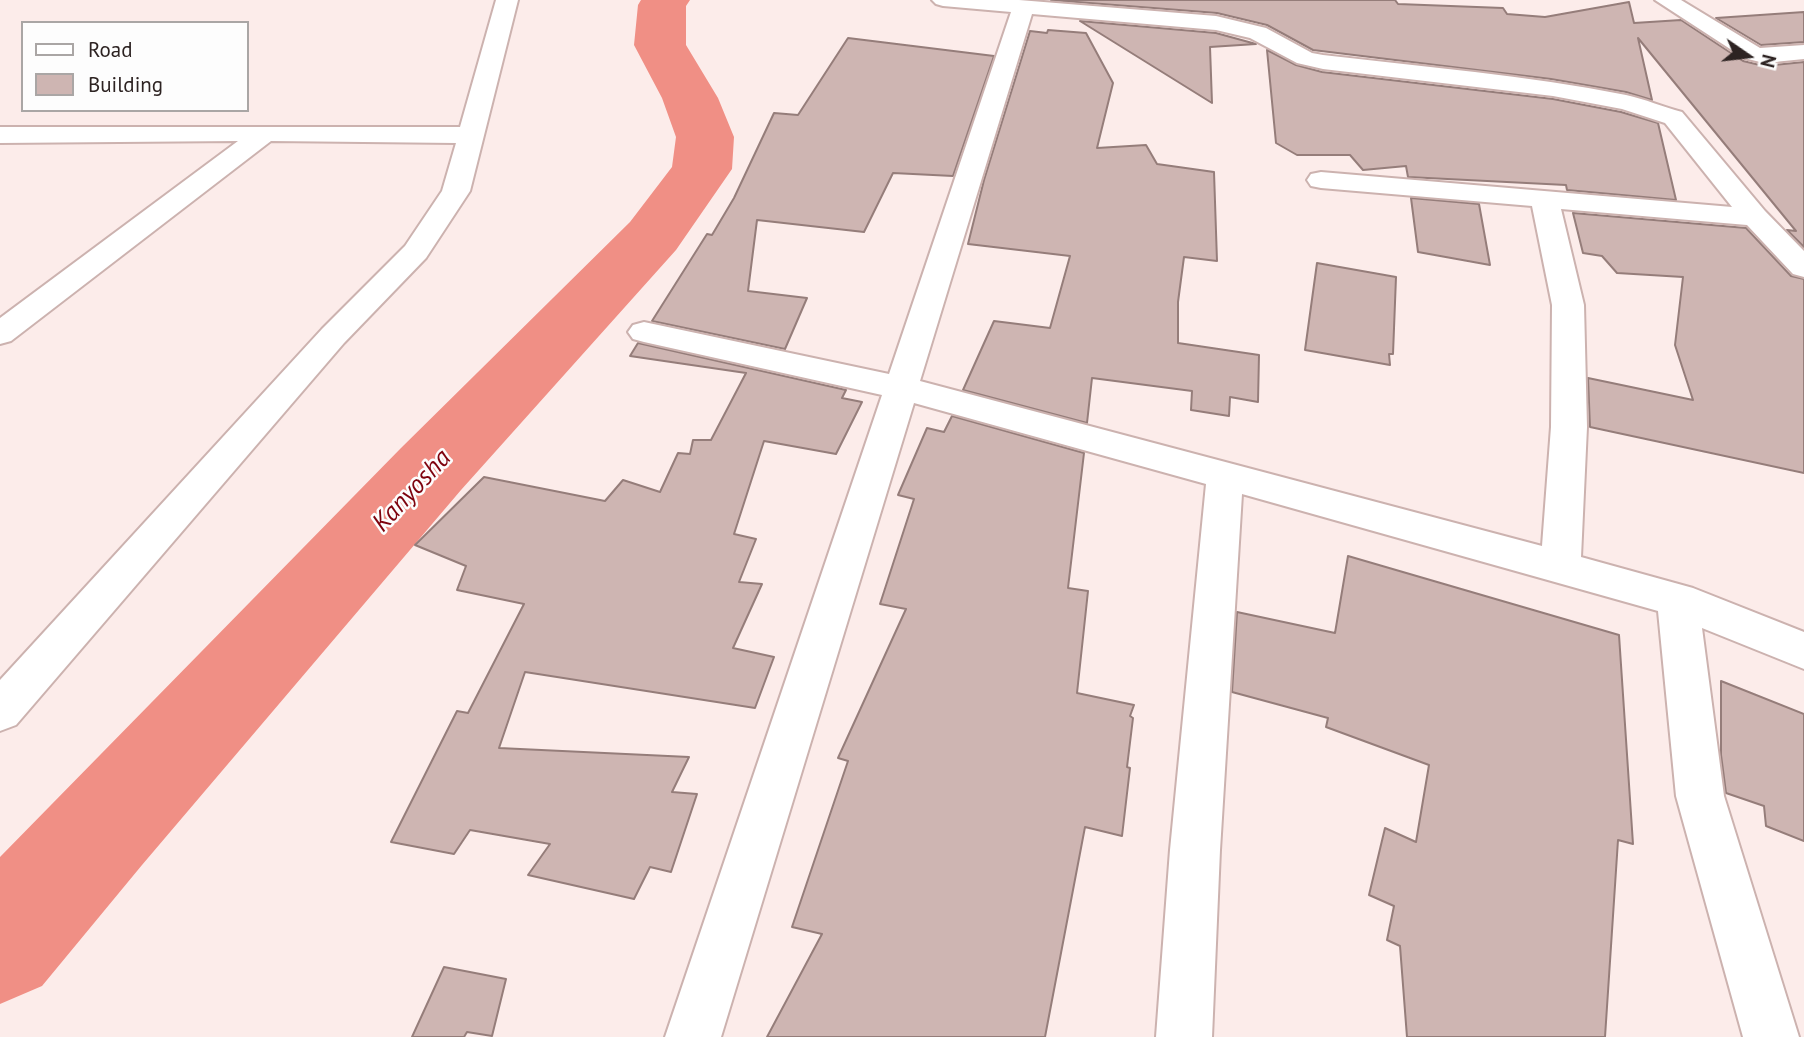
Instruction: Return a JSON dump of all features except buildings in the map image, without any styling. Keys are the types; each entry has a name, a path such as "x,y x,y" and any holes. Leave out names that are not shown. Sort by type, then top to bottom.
{"street":[{"path":"0,712 333,336 416,252 456,191 507,0"},
{"path":"951,0 1216,23 1258,33 1305,58 1323,62 1553,89 1628,103 1658,115 1673,117 1755,217 1804,268"},
{"path":"1666,0 1752,53 1800,56"},
{"path":"693,1037 1023,7"},
{"path":"0,334 265,133"},
{"path":"0,135 470,135"},
{"path":"1321,180 1755,217"},
{"path":"1545,200 1568,304 1569,427 1561,567"},
{"path":"644,332 902,388 1561,567 1678,600 1804,651"},
{"path":"1184,1037 1195,850 1225,476"},
{"path":"1678,600 1700,796 1771,1037"}],"waterway":[{"name":"Kanyosha","path":"0,944 103,827 431,469 653,236 702,169 705,137 690,98 660,45 662,5 666,0"}]}
